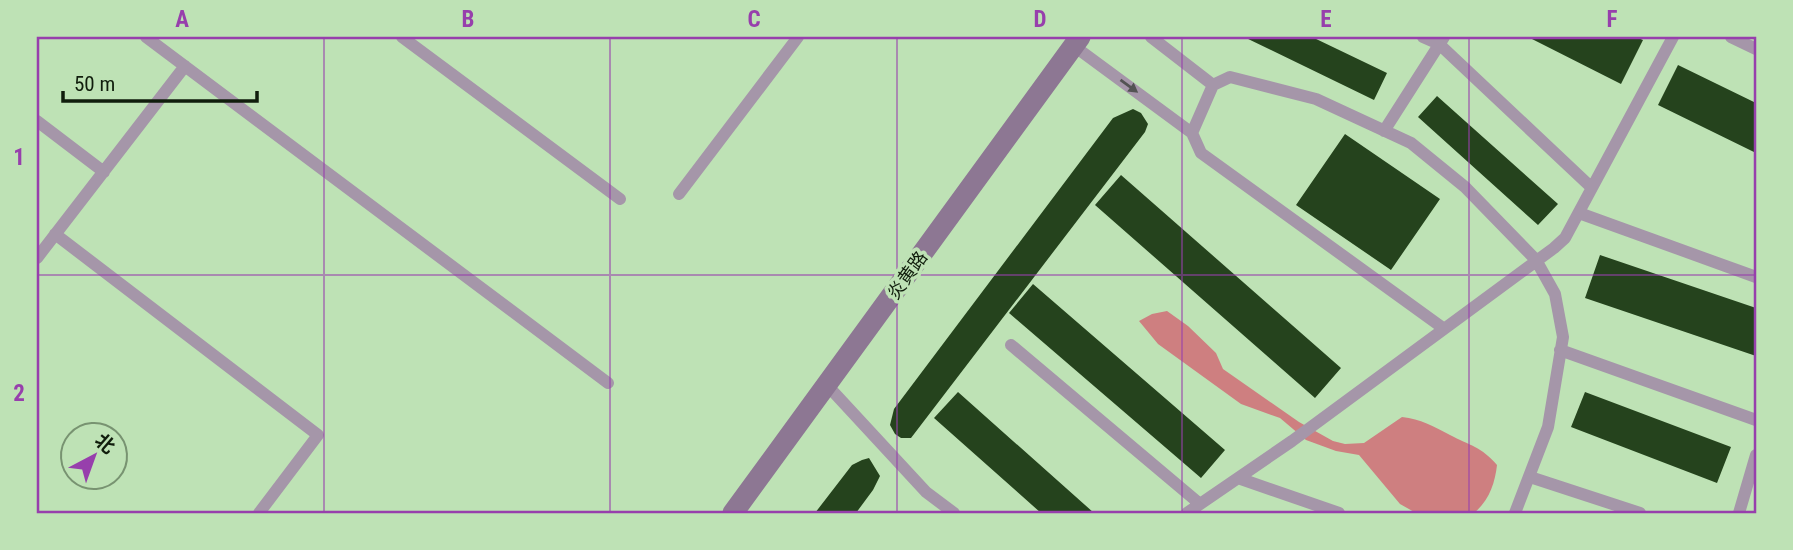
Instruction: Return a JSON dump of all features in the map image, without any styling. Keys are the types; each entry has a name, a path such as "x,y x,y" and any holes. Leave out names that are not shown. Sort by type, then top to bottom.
{"street":[{"name":"炎黄路","path":"733,513 1077,41"}],"lane":[{"path":"146,37 608,383"},
{"path":"402,37 620,199"},
{"path":"679,194 798,37"},
{"path":"1151,37 1213,85"},
{"path":"1423,37 1442,41 1591,188"},
{"path":"1187,513 1292,441 1565,238 1673,37"},
{"path":"1731,37 1756,49"},
{"path":"1077,41 1192,132 1200,153 1443,328"},
{"path":"1384,131 1442,41"},
{"path":"37,258 185,66"},
{"path":"1192,132 1213,85 1230,77 1316,99 1411,143 1465,187 1536,260 1555,294 1563,337 1548,427 1515,513"},
{"path":"37,121 104,172"},
{"path":"1579,213 1756,277"},
{"path":"55,234 318,435 259,513"},
{"path":"1012,345 1200,504"},
{"path":"1560,350 1756,420"},
{"path":"827,385 926,492 954,513"},
{"path":"1739,513 1756,455"},
{"path":"1530,477 1640,513"},
{"path":"1238,478 1339,513"}],"shaded area":[{"path":"1167,311 1188,326 1216,353 1223,369 1299,422 1333,441 1345,444 1364,443 1402,417 1427,423 1475,447 1497,465 1493,485 1487,497 1474,513 1416,513 1400,504 1359,455 1336,451 1306,440 1280,418 1241,404 1158,344 1139,321 1152,314"}],"building":[{"path":"1244,37 1312,37 1387,73 1374,100"},
{"path":"1528,37 1636,37 1643,40 1621,84"},
{"path":"1678,65 1756,103 1756,153 1658,105"},
{"path":"1437,96 1558,204 1538,225 1418,117"},
{"path":"1133,109 1141,113 1148,124 1145,132 911,438 901,438 895,434 890,425 894,409 1113,118"},
{"path":"1345,134 1440,199 1391,270 1296,205"},
{"path":"1121,175 1341,368 1315,398 1095,205"},
{"path":"1600,255 1756,308 1756,356 1585,298"},
{"path":"1033,284 1225,450 1201,478 1009,313"},
{"path":"958,392 1094,513 1041,513 934,418"},
{"path":"1585,392 1731,447 1717,483 1571,427"},
{"path":"869,458 880,476 856,513 815,513 852,465"}]}
